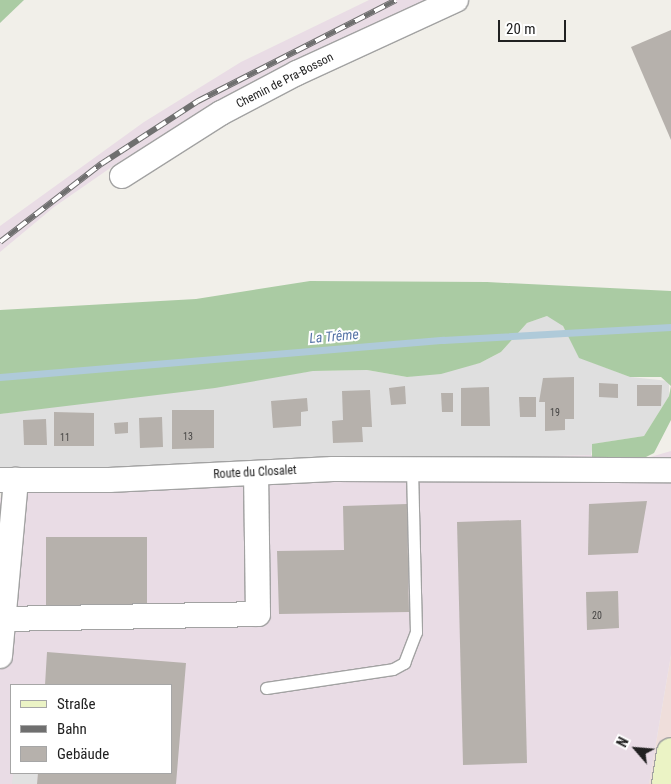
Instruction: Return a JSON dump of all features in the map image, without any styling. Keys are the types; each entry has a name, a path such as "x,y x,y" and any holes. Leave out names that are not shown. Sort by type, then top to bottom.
{"main road":[{"path":"666,784 671,752"}],"street":[{"name":"Chemin de Pra-Bosson","path":"122,176 221,113 296,73 456,0"},
{"name":"Route du Closalet","path":"0,656 8,480 412,470 671,470"},
{"path":"3,619 258,614 256,473"}],"lane":[{"path":"266,688 394,669 404,663 416,632 412,470"}],"shaded area":[{"path":"369,0 432,0 218,103 116,164 54,207 0,252 0,226 144,122 241,62"},
{"path":"547,316 557,319 591,362 630,377 669,381 669,396 644,436 593,444 591,455 40,471 0,467 0,414 313,371 367,370 407,377 480,363 501,352 527,323"},
{"path":"671,451 671,655 649,784 0,784 0,498 40,471 591,455 640,460"},
{"path":"671,655 671,784 649,784"},
{"path":"13,774 38,774 37,784 12,784"}],"green space":[{"path":"0,0 24,0 0,23"},
{"path":"310,281 487,282 671,291 671,386 661,377 630,377 579,358 563,326 547,316 527,323 501,352 480,363 441,374 407,377 367,370 313,371 215,388 0,414 0,310 196,299"},
{"path":"671,386 671,420 654,453 640,460 592,457 592,444 644,436 669,396"}],"building":[{"path":"671,30 671,140 631,47"},
{"path":"574,377 574,419 565,419 565,430 545,431 545,402 539,402 543,378"},
{"path":"599,383 618,384 618,398 599,397"},
{"path":"637,385 662,385 661,406 637,406"},
{"path":"405,386 406,404 391,405 389,388"},
{"path":"489,387 490,426 461,426 461,388"},
{"path":"370,390 372,427 362,427 363,442 333,443 332,421 343,420 342,391"},
{"path":"441,393 453,393 453,412 442,412"},
{"path":"519,397 536,397 536,417 520,417"},
{"path":"307,398 308,411 301,412 301,426 273,428 271,401"},
{"path":"172,410 214,410 214,448 172,449"},
{"path":"54,412 94,413 94,446 54,446"},
{"path":"162,417 163,447 140,448 139,418"},
{"path":"46,419 47,445 24,445 23,420"},
{"path":"128,422 128,433 115,434 114,423"},
{"path":"647,501 638,553 588,555 589,504"},
{"path":"407,504 409,612 279,614 277,551 344,550 343,506"},
{"path":"521,520 527,763 463,765 457,522"},
{"path":"46,537 147,537 147,612 46,612"},
{"path":"618,591 619,628 587,630 586,592"},
{"path":"47,652 186,663 176,784 37,784 38,774 172,774 172,684 45,684"}],"waterway":[{"name":"La Trême","path":"0,377 443,340 671,327"}],"railway":[{"path":"0,242 101,164 198,101 396,0"}]}
